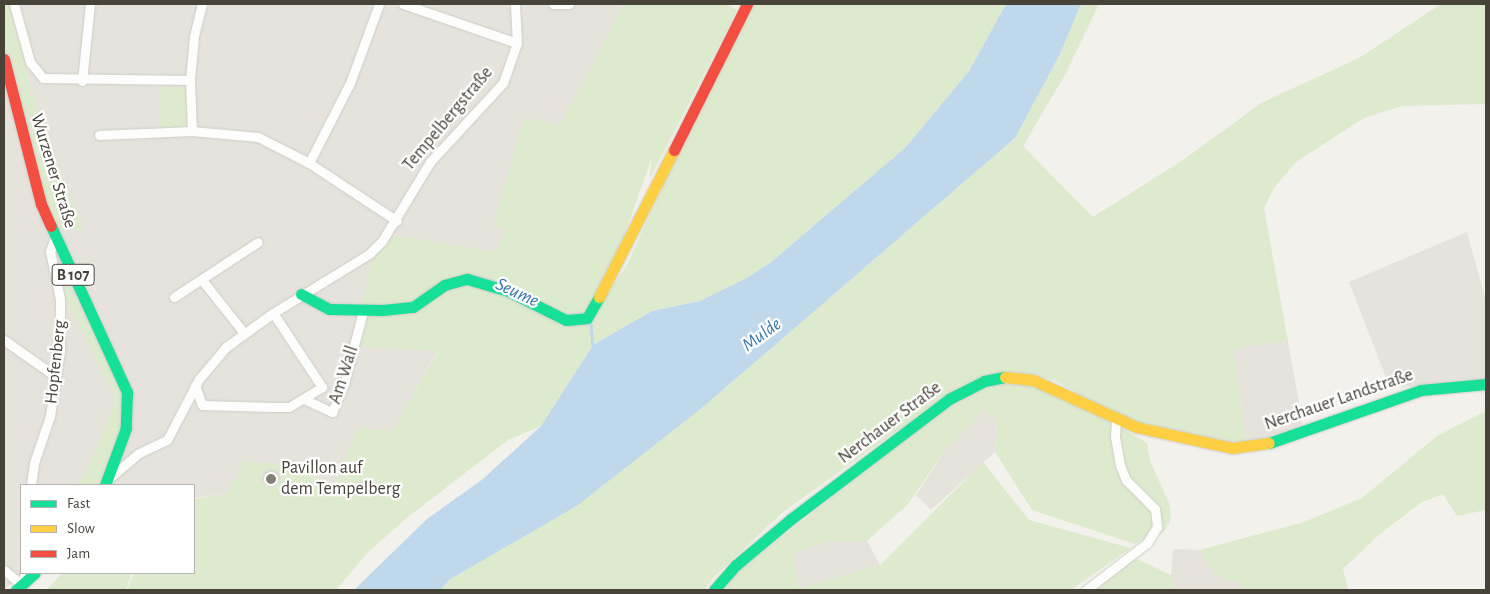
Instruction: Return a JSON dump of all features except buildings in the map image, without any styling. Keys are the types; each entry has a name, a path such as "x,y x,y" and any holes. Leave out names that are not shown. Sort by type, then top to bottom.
{"main road":[{"path":"301,294 329,309 363,311 413,307 444,285 467,279 508,291 566,320 586,318 608,284 747,4"},
{"name":"Wurzener Straße","path":"4,59 29,163 55,238 122,376 129,404 126,428 106,483"},
{"name":"Nerchauer Straße","path":"714,590 736,565 791,519 964,390 1003,377 1033,380 1116,419"},
{"name":"Nerchauer Landstraße","path":"1116,419 1191,442 1253,446 1314,431 1420,390 1486,384"},
{"path":"19,587 34,574"}],"street":[{"path":"14,4 34,71 43,78 82,81 190,80"},
{"path":"82,81 90,4"},
{"path":"192,131 190,80 194,36 202,4"},
{"path":"309,163 350,83 379,4"},
{"path":"403,4 517,43"},
{"name":"Tempelbergstraße","path":"106,483 139,453 167,440 195,385 211,362 244,333 301,294 369,254 397,221 430,162 503,83 517,43 515,4"},
{"path":"553,4 570,4"},
{"path":"99,134 192,131 250,134 309,163 397,221"},
{"name":"Hopfenberg","path":"31,484 34,463 48,428 54,376 62,336 60,299 50,250 55,238"},
{"path":"174,297 258,242"},
{"path":"202,280 244,333"},
{"name":"Am Wall","path":"306,400 332,412 344,384 363,311"},
{"name":"Am Wall","path":"195,385 200,404 204,406 289,407 306,400 322,388 273,312"},
{"path":"4,340 54,376"},
{"path":"1086,590 1147,543 1157,527 1154,509 1126,480 1120,466 1116,419"},
{"path":"4,570 19,587 25,574"}],"shaded area":[{"path":"4,4 624,4 495,253 392,235 438,350 392,431 357,429 335,487 290,466 226,494 195,498 195,484 20,484 21,574 4,590"},
{"path":"1467,232 1486,301 1486,380 1390,388 1349,282"},
{"path":"1288,341 1303,426 1301,431 1246,442 1233,348"},
{"path":"984,410 997,420 995,452 931,510 916,495 945,450"},
{"path":"867,541 880,565 799,589 793,553 828,542"},
{"path":"1173,549 1200,550 1214,574 1241,584 1241,590 1175,590 1171,575"}],"green space":[{"path":"4,4 8,4 47,141 85,230 56,228 46,202 4,39"},
{"path":"624,4 727,4 737,10 649,180 652,157 599,307 628,263 697,110 754,4 1006,4 969,71 905,148 771,262 747,278 700,301 652,311 593,345 541,426 508,440 408,517 369,551 336,590 127,590 134,574 195,574 195,499 226,494 245,461 290,466 335,487 357,428 392,431 438,351 352,346 371,263 392,235 495,252 507,230 493,226 524,118 560,125"},
{"path":"1081,4 1099,4 1066,73 1023,146 1093,217 1186,158 1261,103 1359,58 1441,4 1486,4 1486,104 1402,106 1364,118 1296,162 1274,188 1264,208 1288,341 1233,348 1246,442 1224,443 1153,428 1107,410 1054,380 1007,371 956,389 783,512 714,577 704,590 440,590 449,580 503,547 703,407 1015,138 1060,54"},
{"path":"160,85 186,88 187,121 183,129 160,129"},
{"path":"57,261 123,393 124,419 98,484 77,484 85,474 113,408 113,394 66,300"},
{"path":"1017,380 1076,400 1147,443 1150,461 1169,503 1171,519 1164,532 1135,544 1032,510 995,452 997,420 984,410 945,450 908,504 867,541 828,542 793,553 799,588 880,565 983,462 1029,520 1131,548 1071,590 724,590 737,572 964,394 981,386"},
{"path":"1486,411 1486,510 1457,516 1443,494 1422,502 1381,533 1343,569 1348,590 1241,590 1241,584 1214,574 1200,550 1304,522 1362,498 1437,436"},
{"path":"1130,556 1171,575 1175,590 1093,590"},
{"path":"61,574 132,574 126,590 47,590"}],"water":[{"name":"Mulde","path":"1006,4 1081,4 1060,54 1015,138 703,407 578,505 449,580 440,590 354,590 427,519 483,479 541,426 593,345 652,311 700,301 747,278 771,262 905,148 969,71"}],"waterway":[{"name":"Seume","path":"471,275 490,280"},
{"name":"Seume","path":"591,324 593,345"}],"traffic: fast":[{"path":"51,226 127,392 126,428 105,484"},
{"path":"301,294 329,309 383,310 413,307 444,285 467,279 508,291 566,320 587,318 599,297"},
{"path":"714,590 736,565 791,519 949,399 984,381 1005,377"},
{"path":"1269,443 1421,390 1486,384"},
{"path":"16,590 34,574"}],"traffic: slow":[{"path":"599,297 674,150"},
{"path":"1005,377 1033,380 1136,427 1232,448 1269,443"}],"traffic: jam":[{"path":"674,150 747,4"},
{"path":"4,59 41,204 51,226"}],"place":[{"name":"Pavillon auf dem Tempelberg","path":"271,479"}]}
